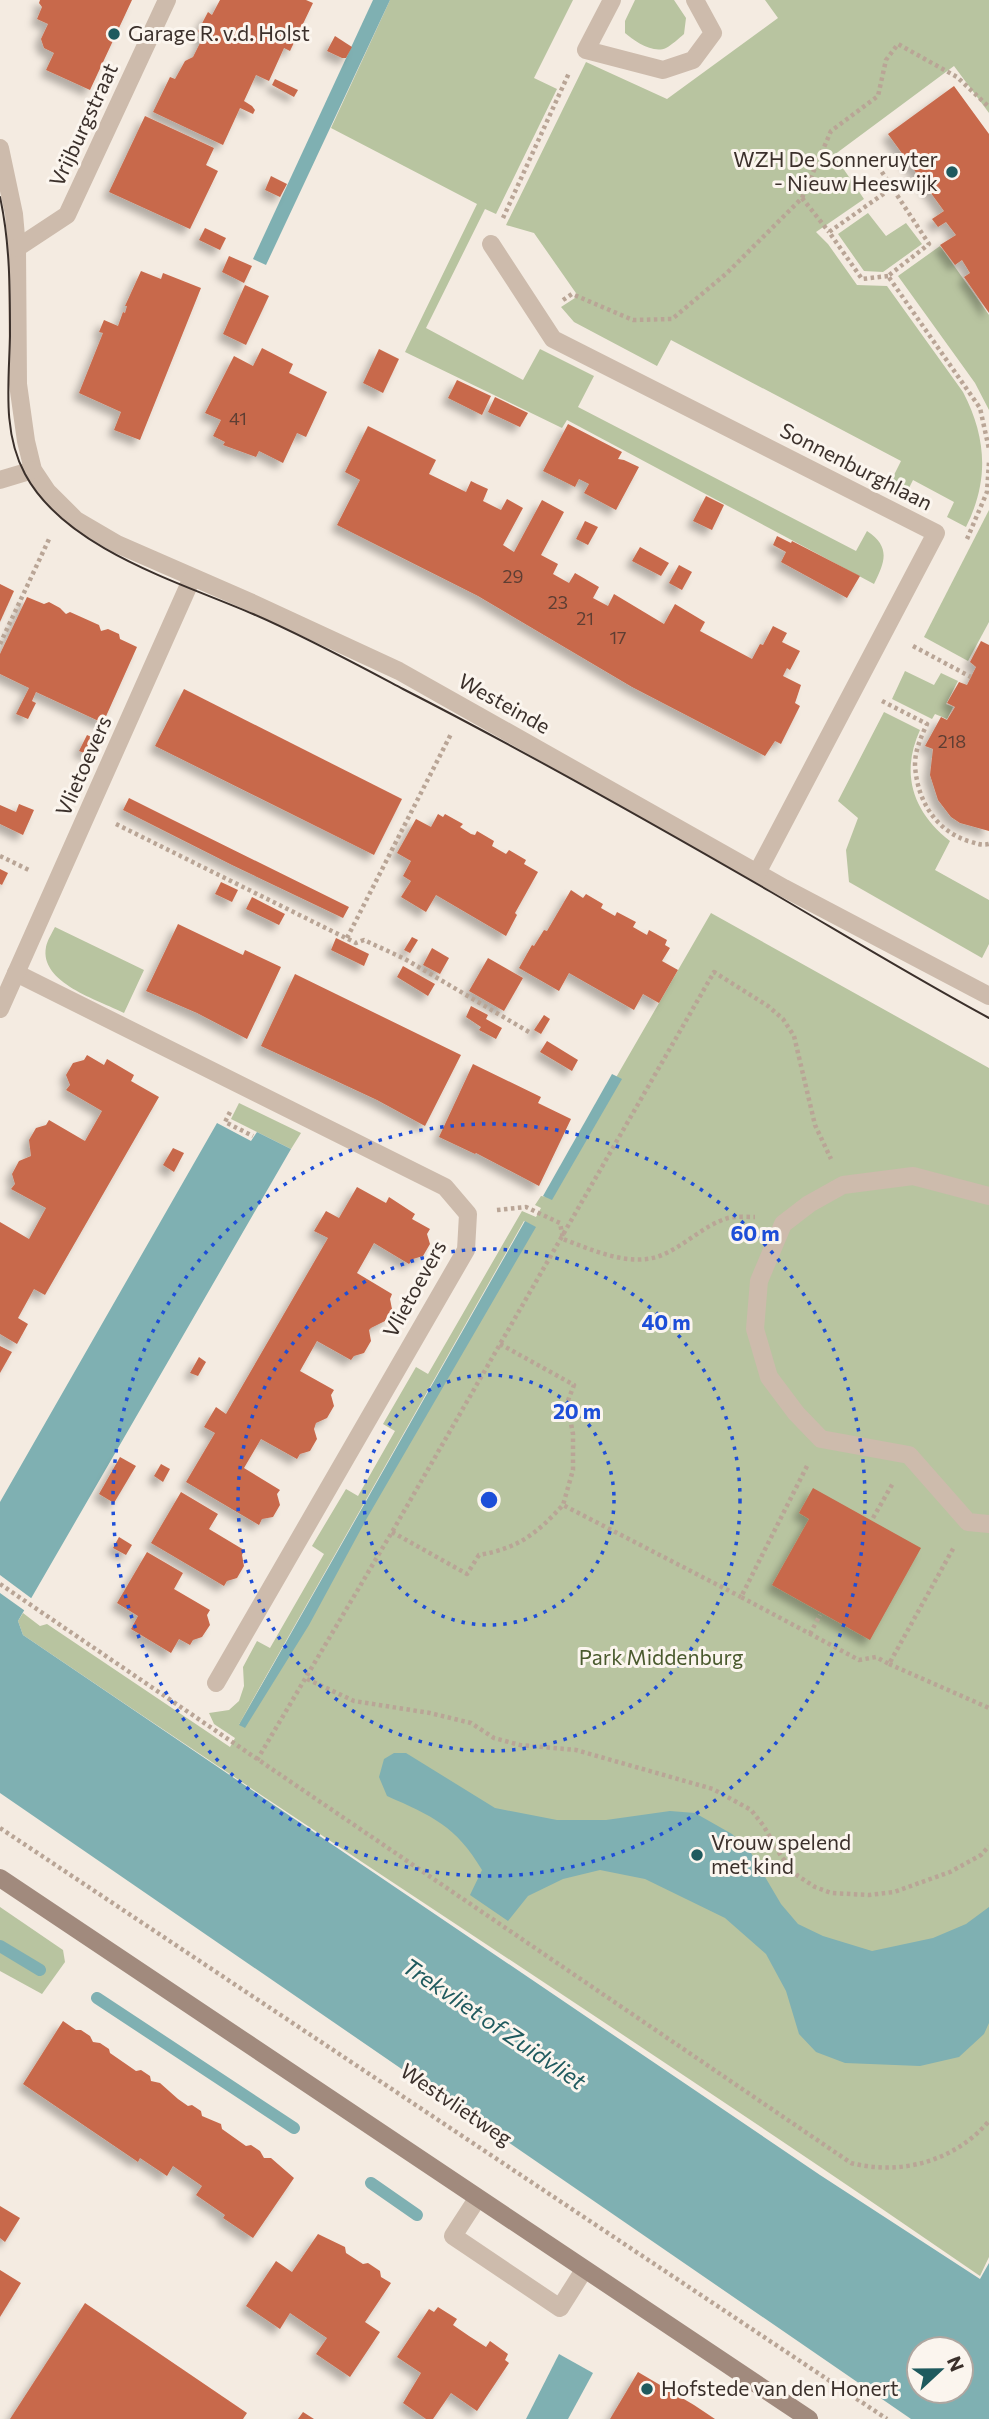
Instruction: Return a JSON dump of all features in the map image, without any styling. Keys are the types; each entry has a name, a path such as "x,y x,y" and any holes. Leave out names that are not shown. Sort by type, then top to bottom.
{"street":[{"name":"Vrijburgstraat","path":"17,248 67,215 167,0"},
{"path":"612,0 586,50 663,70 693,60 713,33 695,0"},
{"path":"0,148 14,214 17,248 18,384 33,470 0,480"},
{"name":"Sonnenburghlaan","path":"491,244 553,339 936,533 757,873"},
{"name":"Westeinde","path":"33,470 47,491 76,520 117,544 399,671 757,873 989,996"},
{"name":"Vlietoevers","path":"0,1009 192,578"},
{"name":"Vlietoevers","path":"16,973 445,1187 468,1214 466,1250 216,1683"},
{"path":"989,1195 913,1176 843,1185 809,1204 783,1224 759,1281 755,1329 769,1377 796,1413 821,1439 909,1455 968,1522 989,1524"},
{"path":"0,1878 808,2419"},
{"path":"477,2199 453,2236 560,2308 583,2270"}],"path":[{"path":"538,316 572,294 633,320 672,319 727,273 802,198 831,131 878,96 886,60 898,44 957,77 989,107"},
{"path":"491,244 573,65 586,50"},
{"path":"802,198 862,279 888,276 929,244 878,166"},
{"path":"829,232 891,188"},
{"path":"888,276 980,408 989,449"},
{"path":"0,644 50,536 68,512"},
{"path":"912,646 971,677"},
{"path":"876,713 882,701 927,724 917,747 915,766 923,800 937,823 953,836 982,846 989,844"},
{"path":"347,938 465,708"},
{"path":"89,811 356,943 364,940 405,959 529,1032"},
{"path":"257,1760 563,1239 714,972 768,1006 783,1019 794,1036 815,1125 843,1185"},
{"path":"526,1207 560,1223 563,1239"},
{"path":"563,1239 601,1253 633,1259 660,1256 709,1226 731,1217 757,1217 783,1224"},
{"path":"392,1532 467,1574 479,1555 496,1552 527,1539 540,1530 563,1505 573,1470 573,1434 567,1403 574,1385 500,1344"},
{"path":"741,1597 821,1439"},
{"path":"873,1518 890,1489"},
{"path":"563,1505 859,1660 876,1657 989,1708"},
{"path":"889,1664 968,1522"},
{"path":"0,1584 851,2163 874,2169 918,2165 947,2155 989,2121"},
{"path":"810,1634 820,1615"},
{"path":"307,1679 354,1701 430,1713 471,1723 494,1738 520,1745 576,1750 713,1788 751,1810 781,1856 798,1876 831,1893 869,1895 894,1892 950,1872 981,1855 989,1846"},
{"name":"Westvlietweg","path":"0,1828 887,2419"}],"green space":[{"path":"390,0 573,0 534,78 557,89 496,214 485,209 426,328 523,380 540,349 594,376 578,407 856,551 867,531 880,543 884,555 874,584 567,420 562,428 405,352 477,204 331,128"},
{"path":"635,0 674,0 686,18 684,34 668,47 661,49 650,48 633,40 625,33 625,21"},
{"path":"765,0 989,0 989,113 954,66 834,155 864,199 816,232 828,244 857,285 887,286 963,392 977,426 982,460 979,493 966,527 947,517 954,502 913,480 905,496 888,487 901,461 671,340 657,366 574,322 561,307 578,296 534,233 506,225 586,62 667,99 778,18"},
{"path":"868,213 886,236 906,223 922,244 883,272 864,271 838,234"},
{"path":"940,246 989,315 989,410 975,383 898,276"},
{"path":"989,510 989,622 968,661 924,637"},
{"path":"905,671 934,685 941,673 958,681 946,704 953,707 947,719 935,714 932,719 892,699"},
{"path":"884,712 920,730 911,762 914,791 927,818 950,841 935,870 989,900 989,944 982,958 849,882 846,850 858,818 838,801"},
{"name":"Park Middenburg","path":"711,913 989,1068 989,2257 980,2276 742,2114 23,1635 18,1621 23,1613 40,1626 47,1624 230,1747 235,1738 214,1724 209,1713 229,1710 239,1701 244,1686 243,1667 257,1641 270,1648 324,1554 312,1546 346,1489 358,1496 395,1431 383,1424 416,1367 428,1374 522,1211 536,1217 541,1208 535,1205 541,1196 547,1197","holes":["524,1221 531,1225 239,1724"]},
{"path":"55,927 144,970 124,1013 73,989 52,971 46,960 46,947"},
{"path":"239,1103 301,1133 291,1149 231,1119"},
{"path":"0,1907 63,1950 65,1962 42,1994 0,1971"}],"water":[{"path":"373,0 390,0 266,265 253,259"},
{"path":"612,1074 622,1079 552,1200 543,1196"},
{"name":"Trekvliet of Zuidvliet","path":"217,1123 251,1141 257,1132 291,1149 18,1621 23,1635 820,2175 980,2279 989,2263 989,2419 911,2419 0,1793 0,1502"},
{"path":"525,1221 536,1227 367,1518 309,1625 245,1728 239,1725"},
{"path":"394,1753 406,1753 495,1808 557,1820 606,1820 670,1811 695,1813 732,1834 751,1853 781,1904 798,1924 823,1936 872,1951 933,1938 966,1924 989,1907 989,2023 984,2034 959,2057 920,2066 845,2063 816,2052 799,2034 786,1991 766,1954 725,1918 645,1879 600,1870 563,1879 528,1896 508,1921 470,1895 482,1870 463,1843 442,1824 387,1796 379,1777 384,1759"},
{"path":"559,2354 593,2373 568,2419 526,2419"}],"pier":[{"path":"0,1575 35,1601 28,1613 0,1593"}],"building":[{"path":"40,0 132,0 90,90 46,70 54,53 44,48 41,39 48,24 37,19 42,7"},
{"path":"220,0 306,0 313,3 290,51 284,48 269,81 256,75 244,101 255,110 253,114 240,108 223,145 153,112 170,77 175,79 185,61 193,57 202,39 198,31 208,12 212,15"},
{"path":"335,36 352,47 346,58 327,51"},
{"path":"275,79 298,90 294,97 272,85"},
{"name":"WZH De Sonneruyter - Nieuw Heeswijk","path":"954,86 989,134 989,313 964,277 970,273 962,260 955,265 940,245 956,235 946,222 938,227 932,219 944,211 888,134"},
{"path":"145,116 214,148 206,165 218,171 190,229 109,192"},
{"path":"271,176 287,184 280,197 265,190"},
{"path":"205,228 226,238 220,250 199,240"},
{"path":"229,256 252,266 244,283 222,272"},
{"path":"141,271 161,279 163,273 201,288 140,440 114,430 121,412 79,393 103,333 99,332 104,320 118,326"},
{"path":"245,285 269,296 246,345 223,334"},
{"path":"262,348 293,364 289,373 327,392 306,437 297,433 283,463 259,451 256,457 223,445 225,442 213,436 221,420 205,413 234,356 253,366"},
{"path":"379,349 399,359 383,393 363,383"},
{"path":"457,380 491,396 482,415 448,398"},
{"path":"495,397 528,413 520,427 488,412"},
{"path":"568,424 622,452 618,459 639,467 616,510 584,493 589,484 579,479 575,487 543,471"},
{"path":"368,426 436,460 429,474 466,492 471,481 488,489 483,501 501,510 507,499 523,508 503,545 514,552 542,500 564,512 541,555 558,564 553,574 569,583 575,573 599,587 593,598 608,606 614,594 664,624 675,604 705,622 700,631 752,659 773,626 787,633 782,642 800,651 790,670 787,668 783,676 801,685 795,703 800,706 781,744 775,741 765,756 632,687 478,596 337,525 360,480 345,472"},
{"path":"706,496 724,505 712,530 693,521"},
{"path":"585,521 598,527 588,545 576,539"},
{"path":"777,536 860,576 847,598 781,562 786,552 773,545"},
{"path":"640,547 669,563 661,576 632,561"},
{"path":"679,565 692,572 682,590 669,583"},
{"path":"0,584 14,591 0,622"},
{"path":"27,597 44,604 49,602 66,614 70,612 99,625 101,631 108,629 119,634 120,639 137,647 103,723 36,692 32,701 36,703 28,719 16,714 29,688 0,674 0,654"},
{"path":"981,641 989,645 989,831 960,823 951,817 938,800 930,775 933,749 925,746 941,717 947,720 955,707 947,703 959,682 967,685 976,667 970,662"},
{"path":"184,689 402,799 374,855 155,746"},
{"path":"87,735 96,739 89,755 79,751"},
{"path":"129,798 349,907 343,918 232,865 123,810"},
{"path":"19,804 34,810 23,835 0,824 0,805 16,812"},
{"path":"438,814 443,817 445,814 463,824 460,827 471,834 475,835 477,831 494,841 492,846 506,854 509,850 526,860 524,864 538,872 515,913 517,915 506,936 436,895 426,912 401,897 411,881 403,876 411,861 397,853 416,819 431,827"},
{"path":"0,869 8,873 2,885 0,884"},
{"path":"221,882 238,890 232,902 215,894"},
{"path":"571,890 583,898 586,894 603,904 601,908 615,916 617,912 636,922 633,927 647,935 649,930 667,940 665,945 670,948 662,961 678,970 659,1003 643,994 634,1010 569,973 559,991 519,968 532,945 534,946 544,930 547,931"},
{"path":"252,897 285,914 279,925 246,909"},
{"path":"178,924 243,955 245,950 281,967 247,1039 146,991"},
{"path":"412,937 418,940 410,953 404,950"},
{"path":"336,938 369,954 364,966 331,950"},
{"path":"432,948 449,958 440,974 423,965"},
{"path":"488,958 523,978 504,1011 469,991"},
{"path":"403,966 435,984 428,996 397,977"},
{"path":"295,974 461,1055 425,1126 377,1100 261,1046"},
{"path":"471,1006 488,1015 486,1019 502,1028 496,1039 479,1030 481,1027 466,1017"},
{"path":"544,1015 550,1019 541,1034 534,1030"},
{"path":"547,1041 578,1060 572,1071 540,1052"},
{"path":"87,1055 104,1065 107,1059 134,1075 131,1081 159,1097 45,1295 34,1289 18,1318 28,1324 17,1344 0,1334 0,1222 29,1239 46,1208 11,1189 15,1184 12,1174 19,1161 31,1156 29,1140 36,1128 46,1125 49,1120 85,1141 102,1111 66,1090 70,1085 66,1075 73,1063 84,1060"},
{"path":"473,1064 541,1097 538,1103 571,1119 539,1186 439,1137"},
{"path":"173,1148 184,1153 174,1172 163,1165"},
{"path":"357,1187 386,1203 389,1197 415,1214 412,1219 430,1229 427,1234 430,1244 423,1256 413,1259 409,1264 374,1243 357,1273 392,1294 392,1309 385,1321 369,1330 371,1341 364,1353 351,1360 317,1341 300,1371 334,1390 331,1395 334,1406 327,1418 316,1423 314,1429 317,1439 310,1451 300,1454 297,1459 261,1439 244,1468 280,1490 277,1494 280,1505 273,1517 262,1519 259,1525 186,1482 215,1433 204,1427 216,1407 226,1414 328,1238 314,1231 326,1211 339,1218"},
{"path":"0,1346 12,1352 0,1373"},
{"path":"199,1357 206,1362 198,1376 190,1373"},
{"path":"120,1457 136,1466 114,1503 99,1494"},
{"path":"161,1464 170,1469 163,1482 154,1476"},
{"path":"813,1488 921,1548 870,1640 772,1585 809,1519 799,1513"},
{"path":"181,1492 218,1514 209,1529 244,1550 244,1566 237,1578 227,1581 224,1586 151,1543"},
{"path":"119,1537 132,1545 126,1555 113,1548"},
{"path":"147,1552 183,1573 174,1589 210,1610 207,1615 210,1625 202,1637 193,1640 190,1645 179,1639 171,1653 131,1629 138,1616 117,1603"},
{"path":"63,2021 90,2036 93,2042 109,2049 110,2053 136,2071 141,2070 150,2076 151,2081 160,2083 188,2106 192,2105 201,2111 202,2116 221,2124 222,2129 246,2146 251,2145 260,2151 264,2158 271,2158 294,2178 253,2238 223,2218 225,2215 196,2195 202,2186 173,2166 167,2176 140,2158 138,2162 23,2084"},
{"path":"0,2206 20,2218 5,2242 0,2238"},
{"path":"318,2234 345,2247 346,2253 380,2271 381,2277 391,2283 365,2322 380,2332 350,2377 316,2354 327,2338 290,2313 280,2329 246,2306 276,2261 292,2272"},
{"path":"0,2270 21,2283 0,2317"},
{"path":"85,2303 247,2413 243,2419 10,2419"},
{"path":"438,2307 457,2319 453,2325 469,2336 486,2347 490,2341 508,2354 505,2360 509,2363 477,2411 451,2393 433,2419 426,2419 403,2403 421,2373 397,2357 429,2309 434,2312"},
{"name":"Hofstede van den Honert","path":"638,2372 694,2405 715,2419 610,2419"},
{"path":"303,2412 314,2419 298,2419"}],"waterway":[{"path":"0,1946 40,1970"},
{"path":"97,1998 294,2128"},
{"path":"371,2183 417,2215"}],"tram line":[{"path":"0,197 9,266 8,407 13,441 25,474 43,500 67,523 126,560 291,631 496,738 680,840 989,1018"}],"place":[{"name":"Garage R. v.d. Holst","path":"114,34"},
{"name":"WZH De Sonneruyter - Nieuw Heeswijk","path":"952,172"},
{"name":"Vrouw spelend met kind","path":"697,1855"},
{"name":"Hofstede van den Honert","path":"647,2389"}]}
